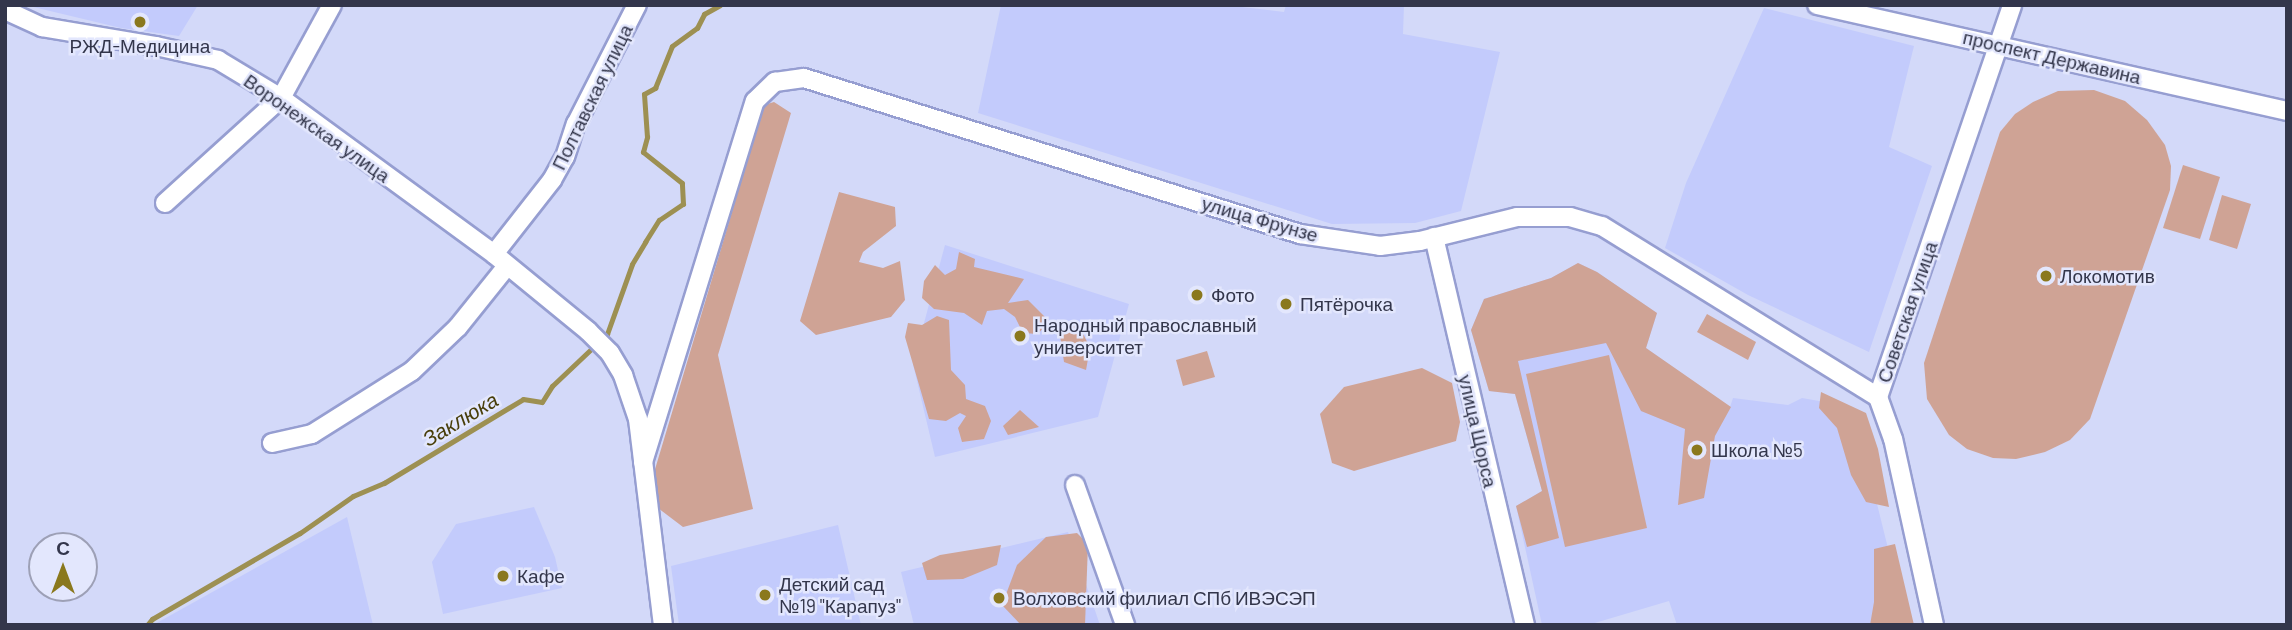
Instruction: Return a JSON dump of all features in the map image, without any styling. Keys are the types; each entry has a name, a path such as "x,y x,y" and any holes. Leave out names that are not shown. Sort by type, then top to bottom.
{"street":[{"path":"165,203 281,98 332,5"},
{"name":"Полтавская улица","path":"272,443 312,434 412,371 458,327 565,157 576,124 637,5"},
{"name":"проспект Державина","path":"1817,5 2287,110"},
{"name":"Советская улица","path":"1934,625 1893,439 1878,397 2012,5"},
{"name":"Воронежская улица","path":"5,10 42,27 218,60 281,98 500,260 588,331 610,354 623,375 638,419 643,462"},
{"name":"улица Фрунзе","path":"643,462 755,101 775,82 804,78 1300,234 1380,246 1434,237 1517,217 1570,217 1602,226 1878,397"},
{"name":"улица Щорса","path":"1434,237 1525,625"},
{"path":"643,462 663,625"},
{"path":"1075,485 1125,625"}],"shaded area":[{"name":"РЖД-Медицина","path":"25,5 198,5 179,36 121,28"},
{"path":"1001,5 1225,5 1284,12 1286,5 1404,5 1403,34 1500,52 1461,211 1415,223 1332,224 978,113"},
{"path":"1764,8 1914,46 1889,147 1932,166 1869,352 1748,295 1665,248 1686,183"},
{"name":"Локомотив","path":"2094,90 2125,101 2147,120 2165,145 2171,166 2170,190 2090,419 2070,440 2045,452 2016,459 1993,458 1967,449 1949,435 1927,399 1924,363 2000,132 2015,114 2033,102 2058,91"},
{"path":"774,102 791,113 718,355 753,509 683,527 654,505 653,476 764,105"},
{"path":"2183,165 2220,177 2200,239 2163,228"},
{"path":"839,192 895,207 896,226 863,252 859,262 883,268 900,261 905,300 891,317 816,335 800,321"},
{"path":"2222,195 2251,204 2237,249 2209,240"},
{"name":"Народный православный университет","path":"945,245 1129,304 1098,417 935,457 913,364"},
{"path":"959,252 975,259 974,267 1024,279 1008,303 1028,300 1049,321 1038,334 1023,333 1015,317 1004,309 987,311 982,325 964,313 934,309 922,298 924,281 935,265 945,275 956,269"},
{"name":"Школа №5","path":"1578,263 1597,272 1657,313 1646,348 1730,407 1733,398 1788,405 1802,398 1853,407 1907,625 1677,625 1669,601 1588,625 1542,625 1516,506 1542,491 1515,394 1489,391 1471,330 1484,299 1551,278"},
{"path":"1578,263 1597,272 1657,313 1646,348 1731,407 1715,436 1704,498 1678,505 1685,429 1641,411 1606,343 1518,361 1559,538 1527,547 1516,506 1542,491 1515,394 1489,391 1471,330 1484,299 1551,278"},
{"path":"1707,314 1756,342 1748,360 1697,332"},
{"path":"937,316 949,320 951,370 965,385 966,399 985,406 991,421 984,439 962,442 958,428 966,416 960,413 946,421 929,419 905,337 908,323 922,325"},
{"path":"1078,323 1090,348 1086,370 1064,362 1059,329"},
{"path":"1207,351 1215,377 1183,386 1176,360"},
{"path":"1609,355 1647,528 1565,547 1526,374"},
{"path":"1422,368 1452,383 1460,422 1456,441 1354,471 1332,463 1320,414 1344,387"},
{"path":"1821,392 1866,413 1878,449 1889,507 1866,502 1851,475 1837,428 1819,408"},
{"path":"1020,410 1039,427 1008,435 1003,426"},
{"path":"534,507 555,557 562,588 443,614 432,562 456,524"},
{"path":"347,517 373,625 153,625"},
{"name":"Детский сад №19 \"Карапуз\"","path":"838,525 861,625 679,625 671,566"},
{"name":"Волховский филиал СПб ИВЭСЭП","path":"1068,532 1100,625 914,625 901,572"},
{"path":"1077,533 1088,544 1085,625 1021,625 1002,605 1017,565 1046,537"},
{"path":"1895,544 1914,625 1870,625 1874,602 1874,549"},
{"path":"1001,545 997,565 963,579 927,580 922,563 940,555"}],"waterway":[{"name":"Заклюка","path":"147,625 152,619 300,533 353,496 384,483 523,399 542,402 552,386 607,334 632,264 659,220 683,204 682,183 643,152 647,137 644,94 655,88 672,46 697,28 704,14 720,5"}],"place":[{"name":"РЖД-Медицина","path":"140,22"},
{"name":"Локомотив","path":"2046,276"},
{"name":"Фото","path":"1197,295"},
{"name":"Пятёрочка","path":"1286,304"},
{"name":"Народный православный университет","path":"1020,336"},
{"name":"Школа №5","path":"1697,450"},
{"name":"Кафе","path":"503,576"},
{"name":"Детский сад №19 \"Карапуз\"","path":"765,595"},
{"name":"Волховский филиал СПб ИВЭСЭП","path":"999,598"}]}
